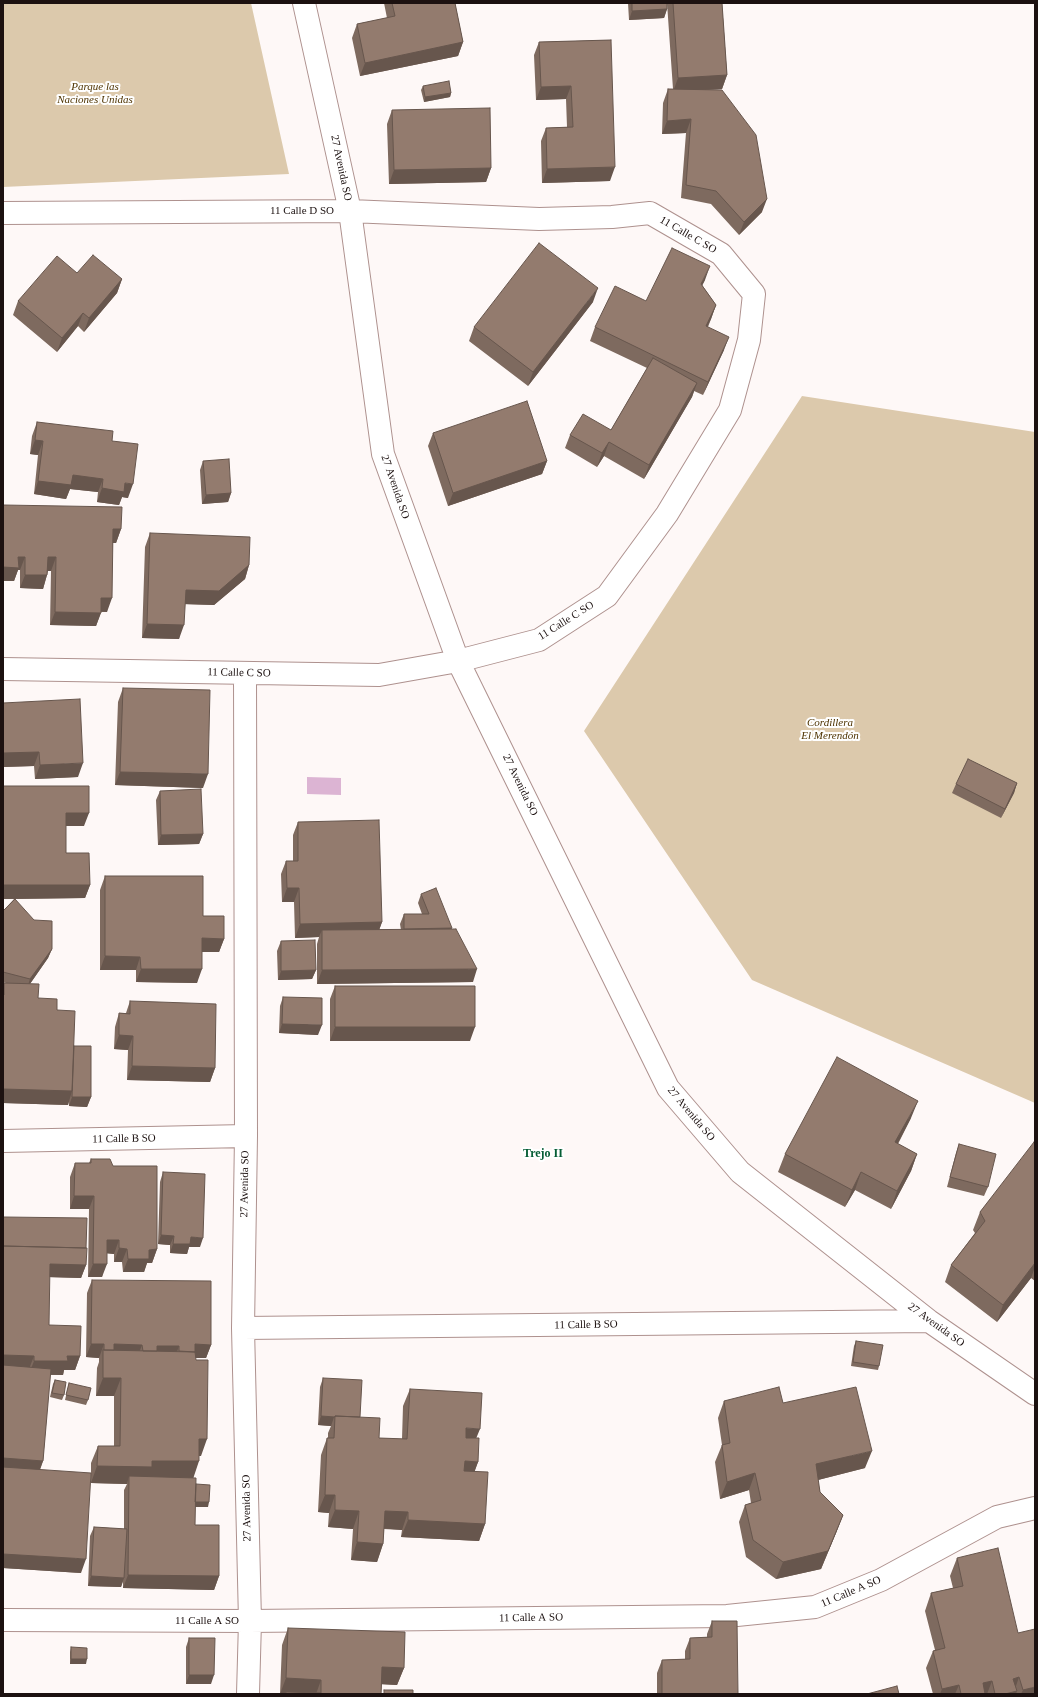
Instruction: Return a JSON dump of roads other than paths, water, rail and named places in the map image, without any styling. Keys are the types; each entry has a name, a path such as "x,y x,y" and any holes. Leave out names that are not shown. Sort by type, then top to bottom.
{"street":[{"name":"27 Avenida SO","path":"304,3 350,211 383,454 458,661 668,1088 740,1172 929,1321 1035,1394"},
{"name":"11 Calle D SO","path":"3,213 350,211 538,219 612,217 650,214"},
{"name":"11 Calle C SO","path":"3,669 380,675 458,661 539,640 607,596 667,514 730,410 749,340 754,294 721,254 650,214"},
{"name":"27 Avenida SO","path":"245,674 246,1136 243,1328 250,1621 248,1694"},
{"name":"11 Calle B SO","path":"3,1141 246,1136"},
{"name":"11 Calle B SO","path":"243,1328 929,1321"},
{"name":"11 Calle A SO","path":"3,1620 250,1621 727,1616 816,1607 881,1580 997,1517 1035,1508"}],"district":[{"name":"Trejo II","path":"543,1154"}],"park label":[{"name":"Parque las Naciones Unidas","path":"95,93"},
{"name":"Cordillera El Merendón","path":"830,729"}]}
